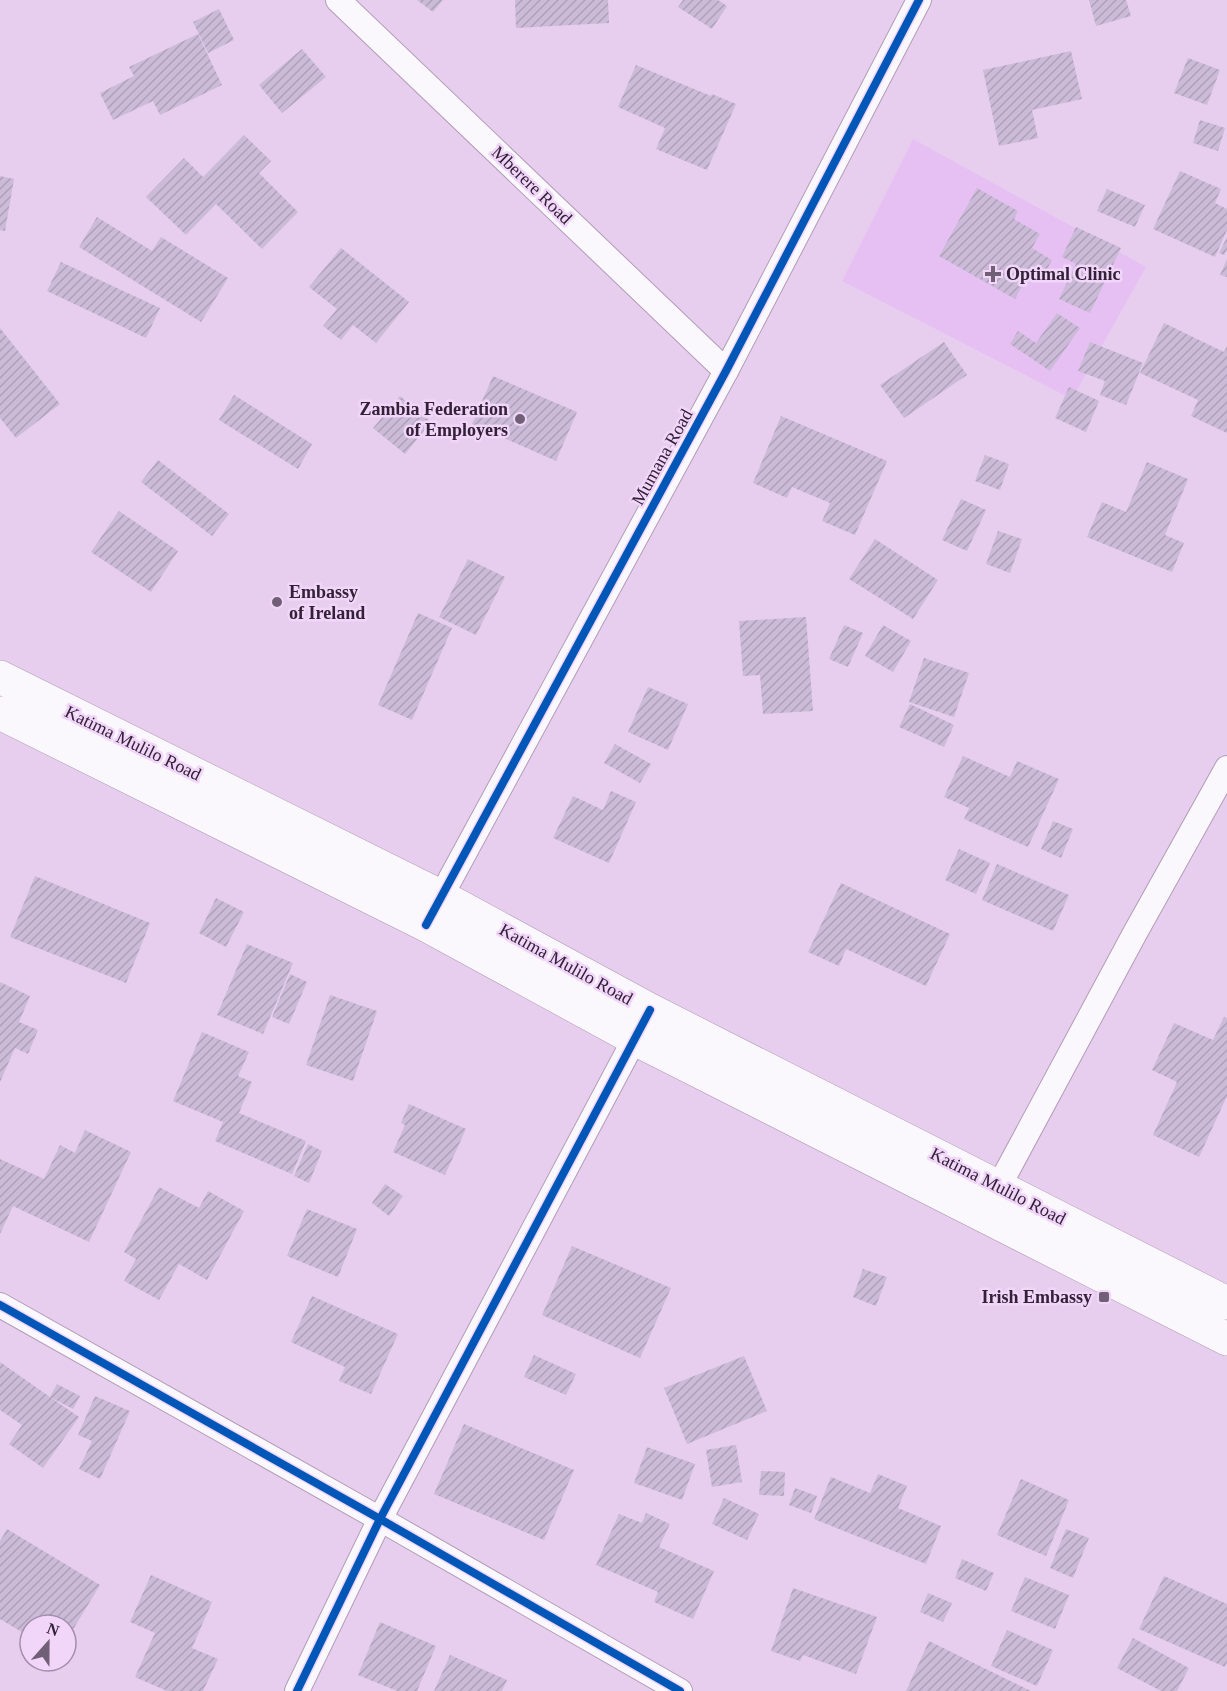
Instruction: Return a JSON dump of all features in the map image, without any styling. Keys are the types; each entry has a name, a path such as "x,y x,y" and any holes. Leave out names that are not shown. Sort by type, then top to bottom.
{"main road":[{"name":"Katima Mulilo Road","path":"0,677 440,896 650,1010 999,1185 1227,1303"},
{"name":"Katima Mulilo Road","path":"0,713 426,925 635,1039 1227,1339"}],"street":[{"name":"Mberere Road","path":"338,0 726,371"},
{"name":"Mumana Road","path":"426,925 726,371 919,0"},
{"path":"984,1215 1135,933 1227,768"},
{"path":"297,1691 380,1519 650,1010"},
{"path":"0,1305 680,1691"}],"shaded area":[{"name":"Optimal Clinic","path":"913,139 1146,267 1072,399 842,281"}],"building":[{"path":"417,0 443,0 433,12"},
{"path":"515,0 608,0 609,23 516,28"},
{"path":"683,0 718,0 727,6 712,29 678,7"},
{"path":"1089,0 1126,0 1131,16 1096,26"},
{"path":"219,9 234,40 208,53 193,22"},
{"path":"198,34 222,85 160,115 153,101 113,120 100,93 134,76 129,67"},
{"path":"302,49 326,77 282,113 259,85"},
{"path":"1071,51 1082,99 1032,110 1038,138 999,146 983,70"},
{"path":"1188,58 1220,70 1207,105 1174,93"},
{"path":"636,65 736,104 707,170 656,149 665,128 618,107"},
{"path":"1200,120 1225,128 1218,151 1193,143"},
{"path":"244,135 271,161 259,173 298,212 262,249 216,204 186,235 146,197 184,158 203,177"},
{"path":"1180,171 1221,189 1215,203 1227,209 1227,230 1215,257 1153,229"},
{"path":"0,176 14,179 5,231 0,230"},
{"path":"977,188 1018,211 1014,219 1040,234 1032,248 1052,260 1041,280 1029,274 1015,299 939,256"},
{"path":"1107,189 1145,205 1135,227 1097,211"},
{"path":"97,217 152,251 161,237 228,278 201,322 79,247"},
{"path":"1076,227 1121,248 1090,313 1059,299 1076,264 1062,257"},
{"path":"1227,237 1227,250 1224,255 1219,253"},
{"path":"341,248 409,302 376,343 353,325 341,340 323,326 337,309 309,287"},
{"path":"1227,259 1227,277 1220,275"},
{"path":"61,262 160,308 146,338 47,291"},
{"path":"1057,313 1080,328 1050,371 1010,344 1018,331 1036,343"},
{"path":"1164,323 1224,352 1227,346 1227,433 1191,416 1198,400 1140,373"},
{"path":"0,328 60,404 16,438 0,418"},
{"path":"944,342 967,375 904,418 880,385"},
{"path":"1090,342 1143,363 1126,405 1100,395 1105,381 1078,371"},
{"path":"493,376 577,412 556,461 472,424"},
{"path":"1069,387 1099,401 1086,432 1055,418"},
{"path":"234,395 312,444 298,469 219,420"},
{"path":"400,396 431,422 405,454 373,428"},
{"path":"781,416 887,461 855,535 822,521 830,503 792,487 787,498 753,483"},
{"path":"985,455 1009,464 1000,490 975,481"},
{"path":"158,460 229,514 212,536 141,482"},
{"path":"1147,462 1188,479 1165,535 1184,543 1172,572 1087,537 1102,502 1126,512"},
{"path":"961,499 986,510 967,551 942,540"},
{"path":"119,511 178,551 151,592 91,552"},
{"path":"998,531 1022,539 1010,573 986,564"},
{"path":"875,539 938,580 913,619 849,579"},
{"path":"468,559 505,577 476,635 439,617"},
{"path":"418,613 452,628 412,720 378,705"},
{"path":"806,617 813,711 763,714 760,675 743,676 739,621"},
{"path":"844,625 863,633 848,667 829,659"},
{"path":"883,625 911,641 893,672 865,656"},
{"path":"924,658 969,673 954,717 909,702"},
{"path":"648,687 688,704 668,750 628,732"},
{"path":"910,704 954,725 944,747 899,727"},
{"path":"615,744 651,764 640,783 604,763"},
{"path":"963,756 1010,777 1017,761 1059,779 1028,847 964,819 969,808 944,797"},
{"path":"611,791 636,802 609,863 553,838 573,796 603,810"},
{"path":"1053,821 1073,829 1061,858 1041,849"},
{"path":"959,849 990,863 976,894 945,880"},
{"path":"997,864 1069,895 1053,931 982,900"},
{"path":"35,876 150,923 126,983 10,937"},
{"path":"841,883 950,934 926,986 846,949 839,966 808,952"},
{"path":"216,898 244,912 226,947 199,933"},
{"path":"247,944 293,963 263,1034 217,1015"},
{"path":"290,974 307,982 289,1024 272,1017"},
{"path":"0,982 30,996 19,1022 38,1030 28,1054 15,1048 0,1082"},
{"path":"330,995 377,1011 353,1081 306,1065"},
{"path":"1224,1017 1227,1018 1227,1096 1199,1157 1153,1135 1177,1082 1152,1070 1174,1023 1213,1040"},
{"path":"202,1032 249,1052 238,1076 252,1082 239,1113 306,1141 292,1174 215,1141 223,1122 173,1101"},
{"path":"409,1104 466,1129 445,1175 393,1152 405,1125 401,1123"},
{"path":"85,1130 131,1152 89,1242 13,1206 0,1234 0,1159 44,1179 60,1145 75,1153"},
{"path":"308,1144 322,1151 309,1183 294,1176"},
{"path":"385,1184 403,1196 389,1216 372,1203"},
{"path":"159,1187 199,1208 208,1191 244,1211 207,1280 179,1264 159,1300 124,1281 136,1259 124,1252"},
{"path":"307,1209 357,1229 338,1277 287,1256"},
{"path":"572,1246 671,1288 640,1358 542,1315"},
{"path":"863,1269 887,1277 876,1306 853,1297"},
{"path":"312,1296 398,1334 371,1394 339,1381 345,1367 291,1342"},
{"path":"534,1355 576,1374 566,1395 524,1377"},
{"path":"744,1356 767,1411 687,1444 664,1388"},
{"path":"0,1362 79,1417 43,1468 9,1444 22,1425 0,1410"},
{"path":"57,1384 80,1396 73,1409 50,1397"},
{"path":"95,1396 130,1411 100,1479 79,1469 92,1441 78,1435"},
{"path":"464,1424 574,1470 544,1540 434,1494"},
{"path":"736,1445 742,1482 712,1487 706,1450"},
{"path":"647,1447 695,1464 682,1500 634,1483"},
{"path":"761,1471 785,1472 784,1496 759,1495"},
{"path":"878,1474 907,1486 898,1508 941,1526 926,1564 814,1519 831,1477 870,1493"},
{"path":"1021,1479 1069,1500 1046,1556 997,1535"},
{"path":"795,1488 817,1496 811,1513 789,1505"},
{"path":"724,1498 759,1514 747,1540 712,1524"},
{"path":"646,1513 670,1524 659,1547 714,1571 693,1619 654,1602 658,1592 596,1565 619,1514 642,1523"},
{"path":"7,1529 100,1585 78,1621 78,1613 18,1613 18,1630 0,1619 0,1541"},
{"path":"1066,1529 1089,1538 1073,1578 1050,1568"},
{"path":"962,1559 994,1573 986,1591 955,1578"},
{"path":"151,1575 212,1602 192,1648 218,1659 203,1691 167,1691 135,1677 155,1633 130,1622"},
{"path":"1164,1576 1227,1604 1227,1662 1225,1667 1139,1629"},
{"path":"1025,1577 1069,1595 1055,1629 1011,1611"},
{"path":"793,1588 877,1617 856,1674 803,1655 800,1661 771,1651"},
{"path":"928,1593 952,1603 943,1622 920,1612"},
{"path":"380,1622 436,1646 417,1691 397,1691 358,1675"},
{"path":"1007,1630 1053,1650 1037,1686 991,1666"},
{"path":"1133,1638 1189,1668 1177,1691 1161,1691 1117,1668"},
{"path":"929,1641 1031,1691 906,1691"},
{"path":"450,1655 507,1680 502,1691 434,1691"}],"cycle path":[{"path":"426,925 726,371 919,0"},
{"path":"297,1691 380,1519 650,1010"},
{"path":"0,1305 680,1691"}],"place":[{"name":"Optimal Clinic","path":"993,274"},
{"name":"Zambia Federation of Employers","path":"520,419"},
{"name":"Embassy of Ireland","path":"277,602"},
{"name":"Irish Embassy","path":"1104,1297"}]}
